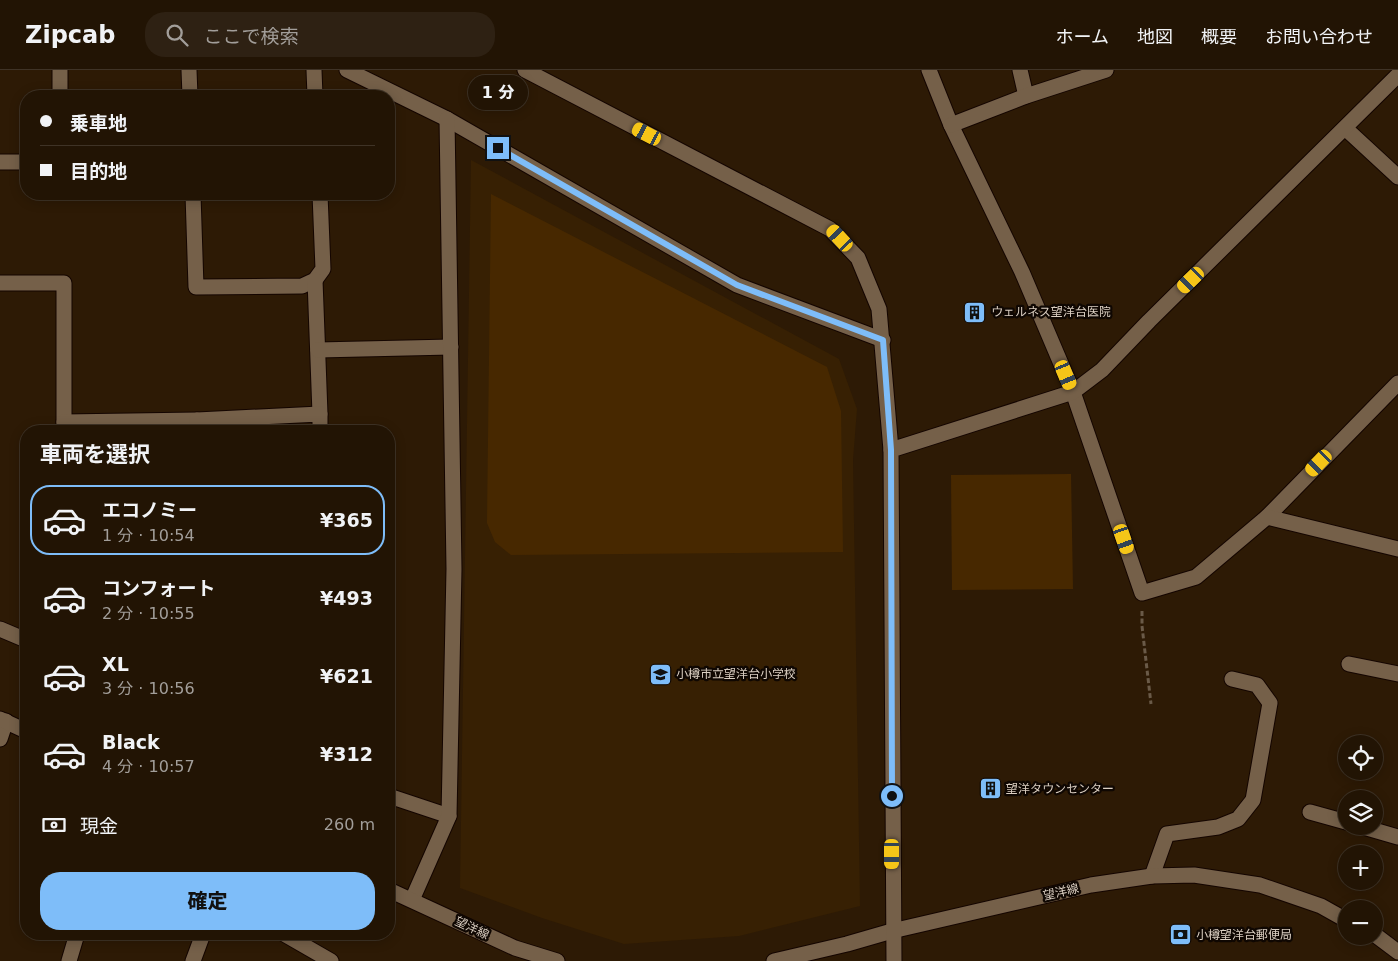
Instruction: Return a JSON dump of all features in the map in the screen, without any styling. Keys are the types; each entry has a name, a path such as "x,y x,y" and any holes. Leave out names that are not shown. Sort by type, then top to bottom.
{"street":[{"path":"60,70 60,90"},
{"path":"189,70 190,90"},
{"path":"314,70 315,90"},
{"path":"347,70 388,90"},
{"path":"524,70 830,229 858,258 880,309 891,450 892,931 894,961"},
{"path":"929,70 951,125 1022,272 1073,392 1142,593 1196,577 1267,517 1398,383"},
{"path":"1020,70 1026,96"},
{"path":"951,125 1026,96 1106,70"},
{"path":"891,450 1073,392 1102,370 1149,321 1398,75"},
{"path":"395,94 447,119 737,285 883,340"},
{"path":"412,900 449,816 454,568 447,119"},
{"path":"1345,128 1398,177"},
{"path":"0,162 20,162"},
{"path":"193,200 196,287 302,286 315,280 323,269 320,200"},
{"path":"315,280 320,425"},
{"path":"0,283 64,283 64,425"},
{"path":"318,350 451,347"},
{"path":"207,425 320,414"},
{"path":"1267,517 1398,549"},
{"path":"0,629 20,637"},
{"path":"1349,664 1398,674"},
{"path":"1152,876 1167,834 1218,827 1238,819 1253,800 1270,703 1257,685 1232,679"},
{"path":"0,738 3,720 20,727"},
{"path":"395,798 449,816"},
{"path":"1310,812 1338,820"},
{"path":"1383,833 1398,837"},
{"name":"望洋線","path":"774,961 847,944 892,931 1091,886 1152,876 1194,876 1260,885 1320,906 1338,916"},
{"name":"望洋線","path":"395,893 515,948 557,961"},
{"path":"69,961 75,940"},
{"path":"193,961 201,940"},
{"path":"294,940 331,961"},
{"path":"1383,941 1398,952"}],"path":[{"path":"1142,593 1142,626 1150,704"}],"shaded area":[{"name":"小樽市立望洋台小学校","path":"471,160 839,359 857,409 853,460 860,906 739,936 624,944 542,918 460,888"},
{"path":"491,194 827,367 841,411 843,552 511,555 495,542 487,523"},
{"path":"1071,474 1073,589 952,590 951,475"}],"place":[{"name":"ウェルネス望洋台医院","path":"975,312"},
{"name":"小樽市立望洋台小学校","path":"660,674"},
{"name":"望洋タウンセンター","path":"990,789"},
{"name":"小樽望洋台郵便局","path":"1180,935"}],"route":[{"path":"498,148 737,285 883,340 891,450 892,796"}]}
